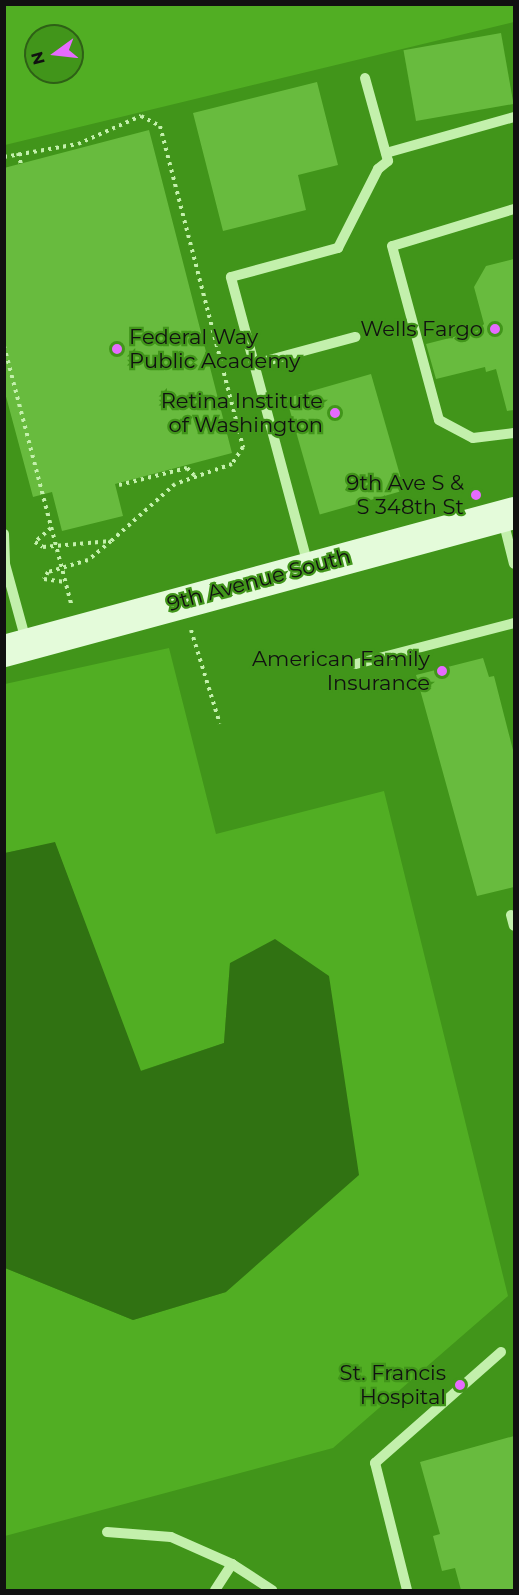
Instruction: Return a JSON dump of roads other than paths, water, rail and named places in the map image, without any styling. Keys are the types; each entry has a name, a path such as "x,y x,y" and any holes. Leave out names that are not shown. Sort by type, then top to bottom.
{"street":[{"name":"9th Avenue South","path":"16,648 308,566 508,515"}],"lane":[{"path":"308,566 231,277 338,248 378,169 388,161 365,78"},
{"path":"386,153 514,117"},
{"path":"514,209 392,246 439,420 473,438 514,434"},
{"path":"255,364 356,337"},
{"path":"508,515 514,564"},
{"path":"4,534 5,564 16,648"},
{"path":"356,664 514,623"},
{"path":"511,915 514,926"},
{"path":"407,1590 375,1464 501,1352"},
{"path":"107,1532 171,1537 232,1564 272,1590"},
{"path":"215,1590 232,1564"}],"place":[{"name":"Wells Fargo","path":"495,329"},
{"name":"Federal Way Public Academy","path":"117,349"},
{"name":"Retina Institute of Washington","path":"335,413"},
{"name":"9th Ave S & S 348th St","path":"476,495"},
{"name":"American Family Insurance","path":"442,671"},
{"name":"St. Francis Hospital","path":"460,1385"}]}
